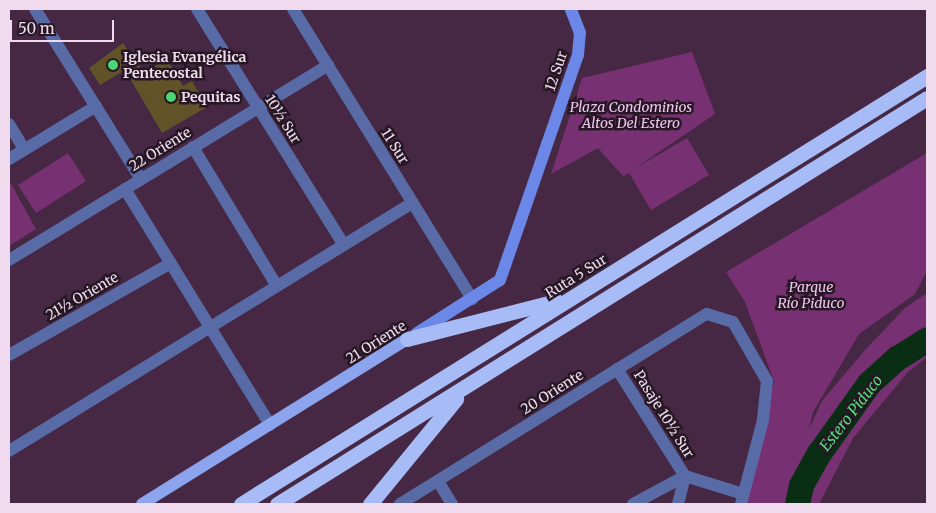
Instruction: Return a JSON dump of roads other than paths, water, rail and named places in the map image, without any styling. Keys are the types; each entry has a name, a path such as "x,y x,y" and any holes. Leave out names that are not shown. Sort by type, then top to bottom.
{"highway":[{"name":"Ruta 5 Sur","path":"241,504 927,76"},
{"path":"277,504 927,98"},
{"path":"408,339 581,292"},
{"path":"370,504 427,431 473,382"}],"main road":[{"name":"21 Oriente","path":"142,504 408,339"}],"street":[{"path":"35,9 141,179"},
{"name":"10½ Sur","path":"197,9 344,245"},
{"name":"11 Sur","path":"293,9 472,299"},
{"name":"12 Sur","path":"547,142 580,48 571,9"},
{"name":"22 Oriente","path":"9,260 328,65"},
{"path":"9,159 96,106"},
{"path":"9,124 24,149"},
{"name":"21 Oriente","path":"408,339 500,280 547,142"},
{"path":"193,147 277,286"},
{"path":"125,189 270,424"},
{"path":"9,451 412,202"},
{"name":"21½ Oriente","path":"9,355 170,263"},
{"name":"20 Oriente","path":"400,504 707,314 722,315 742,332 766,381 763,420 742,499"},
{"name":"Pasaje 10½ Sur","path":"618,369 685,476 678,504"},
{"path":"633,504 685,476 742,499"},
{"path":"438,481 452,504"}],"waterway":[{"name":"Estero Piduco","path":"797,504 801,485 819,453 869,383 897,358 927,339"}],"place":[{"name":"Iglesia Evangélica Pentecostal","path":"113,65"},
{"name":"Pequitas","path":"171,97"}],"park label":[{"name":"Plaza Condominios Altos Del Estero","path":"631,116"},
{"name":"Parque Río Piduco","path":"811,296"}]}
